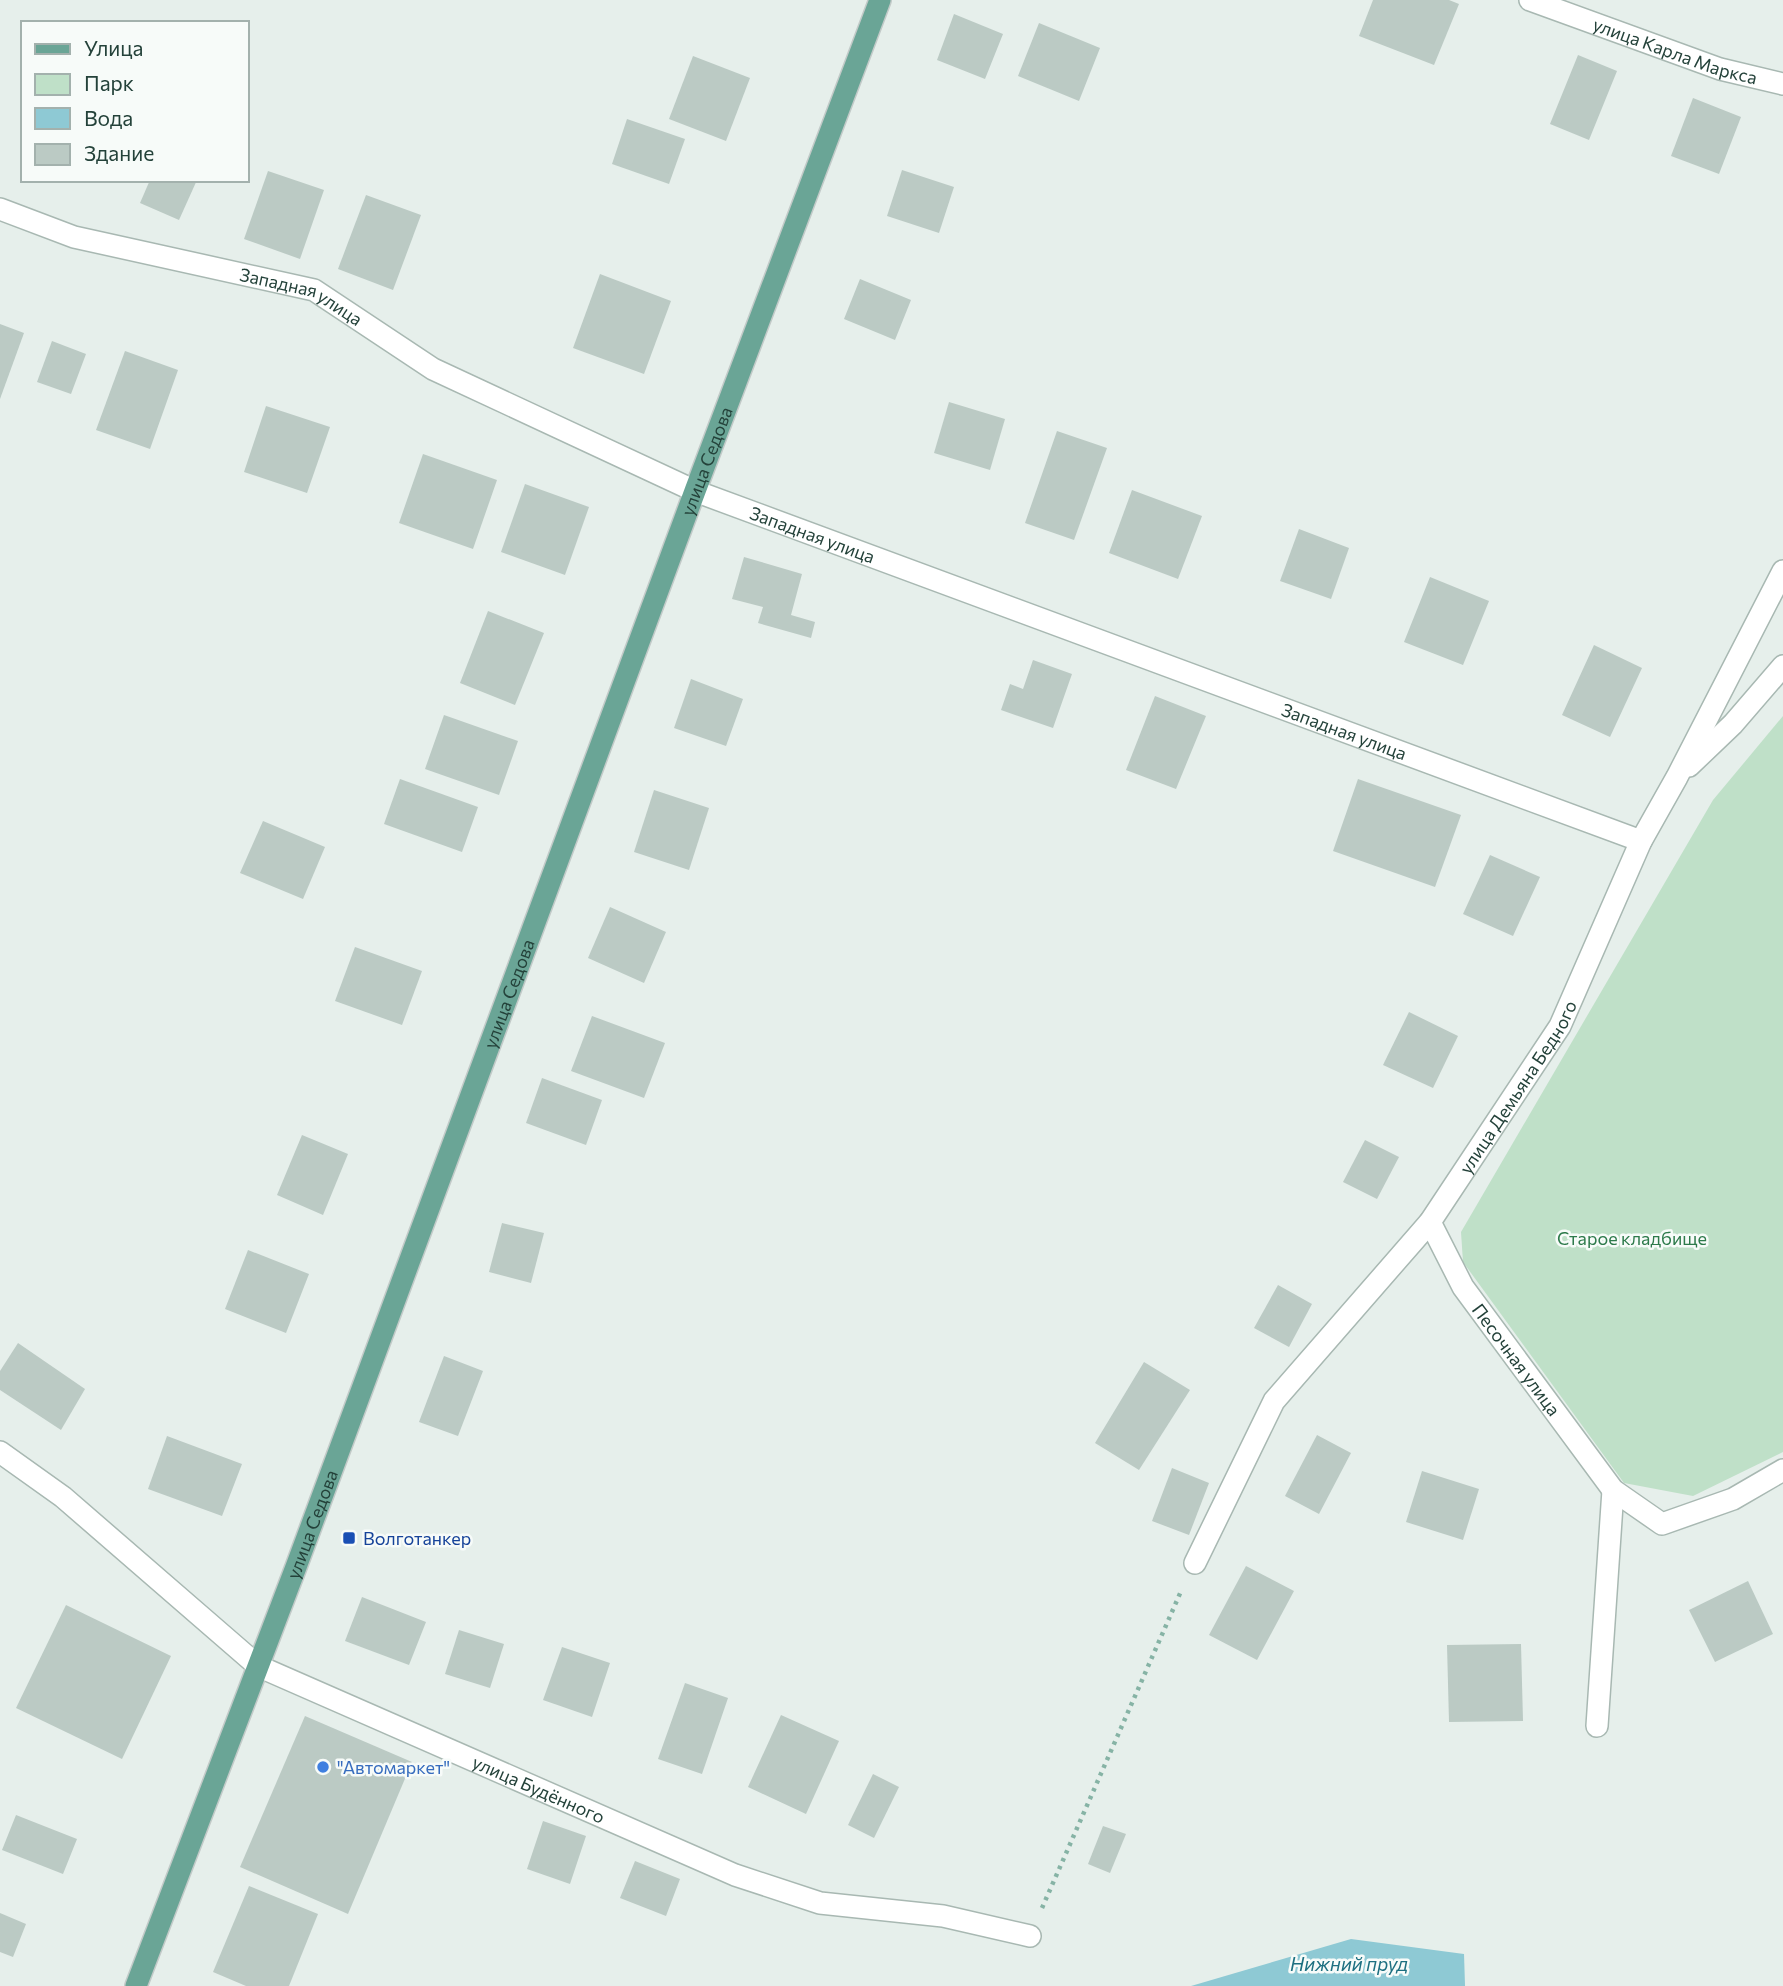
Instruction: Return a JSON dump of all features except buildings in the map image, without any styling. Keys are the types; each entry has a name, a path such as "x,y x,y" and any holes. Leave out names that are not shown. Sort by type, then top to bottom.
{"main road":[{"name":"улица Седова","path":"136,1986 880,0"}],"street":[{"name":"улица Карла Маркса","path":"1530,0 1720,69 1783,84"},
{"name":"Западная улица","path":"0,209 74,237 314,290 433,369 695,491 1641,841"},
{"name":"улица Демьяна Бедного","path":"1195,1563 1274,1401 1430,1222 1560,1026 1641,841 1678,776 1783,571"},
{"path":"1678,776 1733,724 1783,666"},
{"name":"Песочная улица","path":"1430,1222 1463,1287 1613,1490 1662,1524 1733,1499 1783,1470"},
{"name":"улица Будённого","path":"0,1452 63,1497 258,1666 735,1875 820,1903 943,1916 1030,1936"},
{"path":"1597,1726 1613,1490"}],"path":[{"path":"1030,1936 1195,1563"}],"green space":[{"name":"Старое кладбище","path":"1783,716 1783,1452 1693,1496 1624,1483 1463,1262 1461,1232 1713,800"}],"water":[{"name":"Нижний пруд","path":"1351,1939 1464,1954 1465,1986 1191,1986"}],"place":[{"name":"Волготанкер","path":"349,1538"},
{"name":"\"Автомаркет\"","path":"323,1767"}]}
